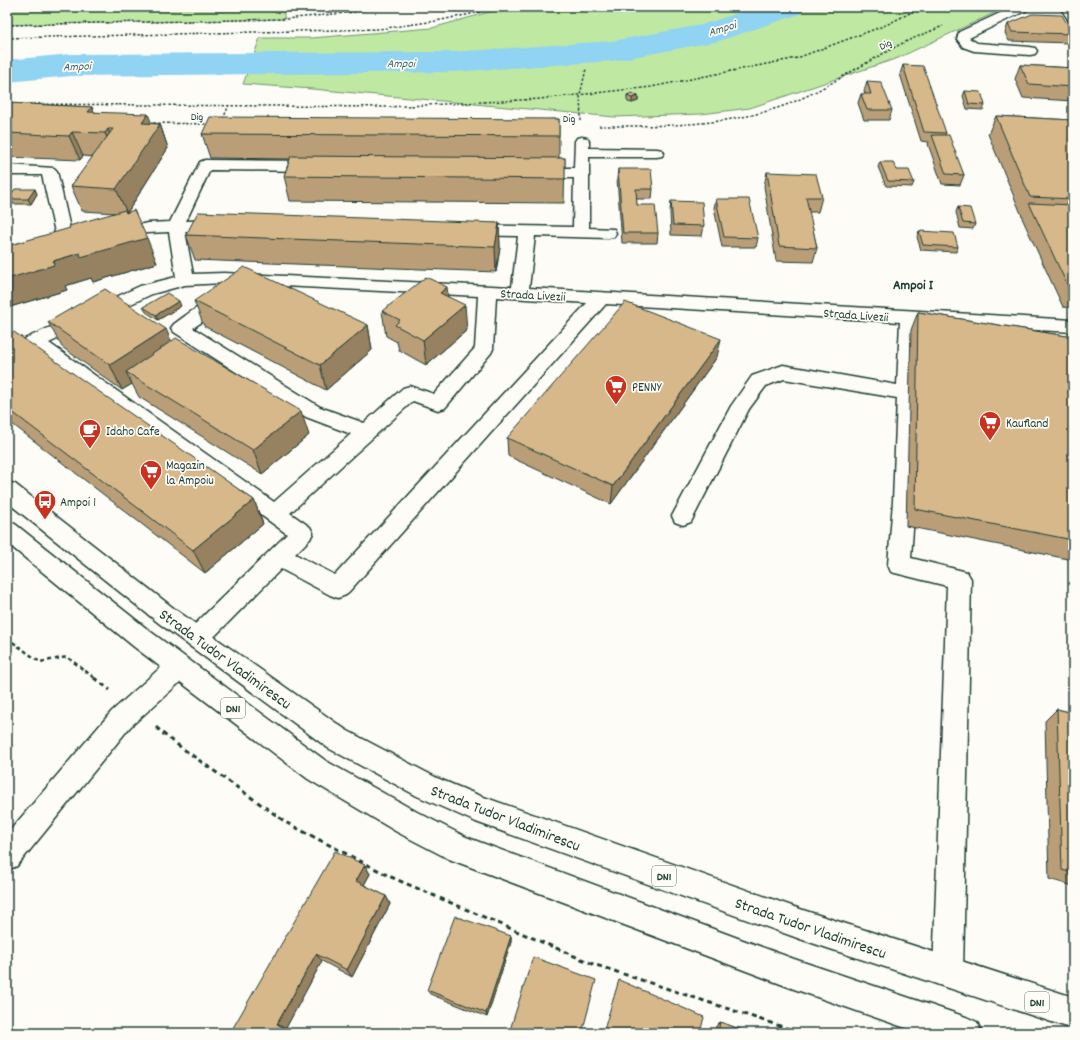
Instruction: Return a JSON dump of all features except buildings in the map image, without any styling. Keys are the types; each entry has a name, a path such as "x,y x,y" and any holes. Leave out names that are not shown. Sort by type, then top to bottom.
{"main road":[{"path":"1022,7 963,35 963,39 974,47 1030,51"},
{"path":"1066,7 1073,18"},
{"path":"581,233 581,140 657,153"},
{"path":"185,280 176,226 205,165 327,166 326,172 334,172"},
{"path":"7,170 49,171 75,247 134,230 176,226 240,225"},
{"path":"517,173 581,174"},
{"path":"455,230 608,234"},
{"path":"520,293 527,231"},
{"name":"Strada Livezii","path":"7,355 146,290 185,280 224,278 487,291 1073,326"},
{"path":"275,514 410,393 438,403 484,349 487,291"},
{"path":"278,556 338,588 601,298"},
{"path":"212,307 180,328 314,412 367,432"},
{"path":"910,317 906,394 904,501 899,565 959,579 948,973"},
{"path":"35,342 302,533 197,638"},
{"path":"682,516 741,406 759,381 783,372 906,394"},
{"name":"Strada Tudor Vladimirescu","path":"7,490 197,638 337,739 427,787 476,808 803,925 1073,1013"},
{"name":"DN1","path":"7,530 178,668 317,770 407,822 459,849 794,974 966,1033"},
{"path":"7,856 121,719 178,668"}],"path":[{"path":"7,25 285,19 354,12 383,7"},
{"path":"7,38 372,30 505,7"},
{"path":"23,104 388,107 540,99 580,95 651,87 797,58 886,25 922,7"},
{"name":"Dig","path":"597,126 683,126 734,120 778,108 820,91 883,53 948,23"},
{"path":"581,140 580,95 586,69"},
{"path":"220,124 229,105"},
{"name":"Dig","path":"144,123 212,124"},
{"path":"7,638 40,662 67,657 134,708 168,738 287,823 391,877 593,964 801,1033"}],"green space":[{"path":"7,7 282,7 285,19 7,25"},
{"path":"507,7 1007,7 898,58 750,108 701,114 615,117 243,84 260,38 311,38 432,28"}],"waterway":[{"name":"Ampoi","path":"7,71 71,65 451,62 612,51 707,34 789,7"}],"place":[{"name":"PENNY","path":"616,406"},
{"name":"Kaufland","path":"990,442"},
{"name":"Idaho Cafe","path":"90,450"},
{"name":"Magazin la Ampoiu","path":"151,490"},
{"name":"Ampoi 1","path":"45,520"}],"district":[{"name":"Ampoi I","path":"913,284"}]}
